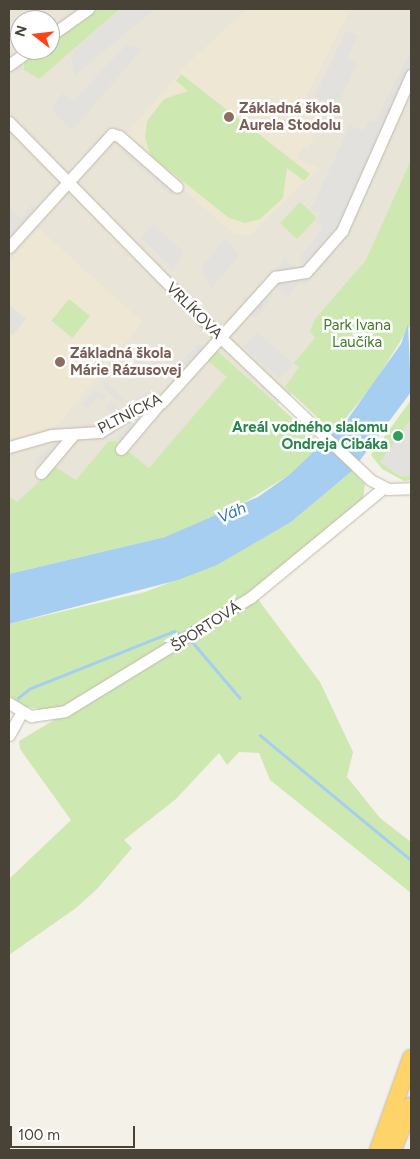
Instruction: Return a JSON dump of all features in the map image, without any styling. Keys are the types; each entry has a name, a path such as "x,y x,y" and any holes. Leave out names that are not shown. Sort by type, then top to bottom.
{"highway":[{"path":"378,1150 411,1058"},
{"path":"394,1150 411,1105"}],"street":[{"path":"60,29 88,9"},
{"name":"PLTNÍCKA","path":"10,448 74,434 100,432 133,412 162,402 219,336 275,277 306,272 338,238 411,75"},
{"name":"VRLÍKOVA","path":"10,125 219,336 364,474 383,488"},
{"path":"9,247 66,182 73,180 115,134 177,187"},
{"path":"121,448 162,402"},
{"path":"41,473 74,434"},
{"path":"383,488 411,488"},
{"name":"ŠPORTOVÁ","path":"21,713 39,717 65,711 200,632 251,597 383,488"},
{"path":"9,703 21,713 9,735"}],"shaded area":[{"path":"9,9 411,9 411,262 309,380 251,425 9,528"},
{"path":"120,9 155,9 74,76 71,53"},
{"name":"Základná škola Aurela Stodolu","path":"247,9 350,10 305,99 319,106 314,123 320,125 308,149 303,146 297,158 319,168 251,235 235,235 124,137 188,63"},
{"path":"347,30 358,36 347,58 357,64 336,107 315,96"},
{"path":"127,44 142,49 72,131 52,111 58,98 64,93 73,101"},
{"path":"411,50 411,75 332,248 336,251 305,286 300,282 288,296 272,284 263,295 270,301 255,317 244,306 285,259 296,269 303,263 299,259 324,226 316,222 320,214 311,210 350,125 364,131 369,120 375,122"},
{"path":"127,145 176,188 170,194 121,152"},
{"path":"32,204 36,207 9,239 9,208 21,218"},
{"path":"153,224 184,252 173,269 141,238"},
{"name":"Základná škola Márie Rázusovej","path":"38,228 143,322 57,426 9,440 9,262"},
{"path":"225,239 239,255 211,289 201,268"},
{"path":"9,305 26,319 13,335 9,332"},
{"path":"257,332 293,363 280,379 244,347"},
{"path":"199,344 204,348 188,368 180,362"},
{"path":"103,380 125,400 121,404 103,388"},
{"path":"95,391 106,396 101,402 97,398 88,408 82,404"},
{"path":"151,391 156,396 132,406 130,402"},
{"path":"111,401 122,412 117,418 105,407"},
{"path":"142,412 148,417 122,446 116,438"},
{"path":"411,419 411,476 401,477 380,462"},
{"path":"56,440 60,444 37,468 33,463"}],"green space":[{"path":"94,9 120,9 39,79 24,70 24,60 60,60 60,34"},
{"path":"181,74 310,174 304,181 287,168 283,198 260,219 245,223 229,218 150,155 145,137 147,121 164,99 188,91 176,81"},
{"name":"Park Ivana Laučíka","path":"411,160 411,324 375,382 334,433 285,387 299,367 294,363 315,338 310,331 315,319 366,260"},
{"path":"300,202 317,218 297,239 280,223"},
{"path":"69,299 90,316 72,338 51,321"},
{"path":"215,349 322,444 289,475 229,512 165,537 9,574 9,496 17,502 55,467 76,480 108,442 115,441 149,468 227,377 205,358"},
{"name":"Areál vodného slalomu Ondreja Cibáka","path":"411,400 411,480 404,481 382,469 371,455"},
{"path":"352,471 365,484 363,499 252,592 177,641 54,711 20,706 9,696 9,624 145,592 217,564 291,522"},
{"path":"257,598 320,682 353,752 347,777 380,818 411,842 411,893 270,780 259,753 239,752 227,765 219,753 176,799 124,840 132,848 98,888 76,908 9,955 9,879 71,820 20,749 19,741"}],"water":[{"name":"Váh","path":"408,324 411,392 352,471 291,522 217,565 178,580 9,624 9,574 165,537 258,497 289,475 347,420 401,344"}],"waterway":[{"path":"18,698 29,689 174,631 182,635"},
{"path":"190,639 240,698"},
{"path":"260,735 411,860"}],"place":[{"name":"Základná škola Aurela Stodolu","path":"229,117"},
{"name":"Základná škola Márie Rázusovej","path":"60,362"},
{"name":"Areál vodného slalomu Ondreja Cibáka","path":"398,436"}]}
